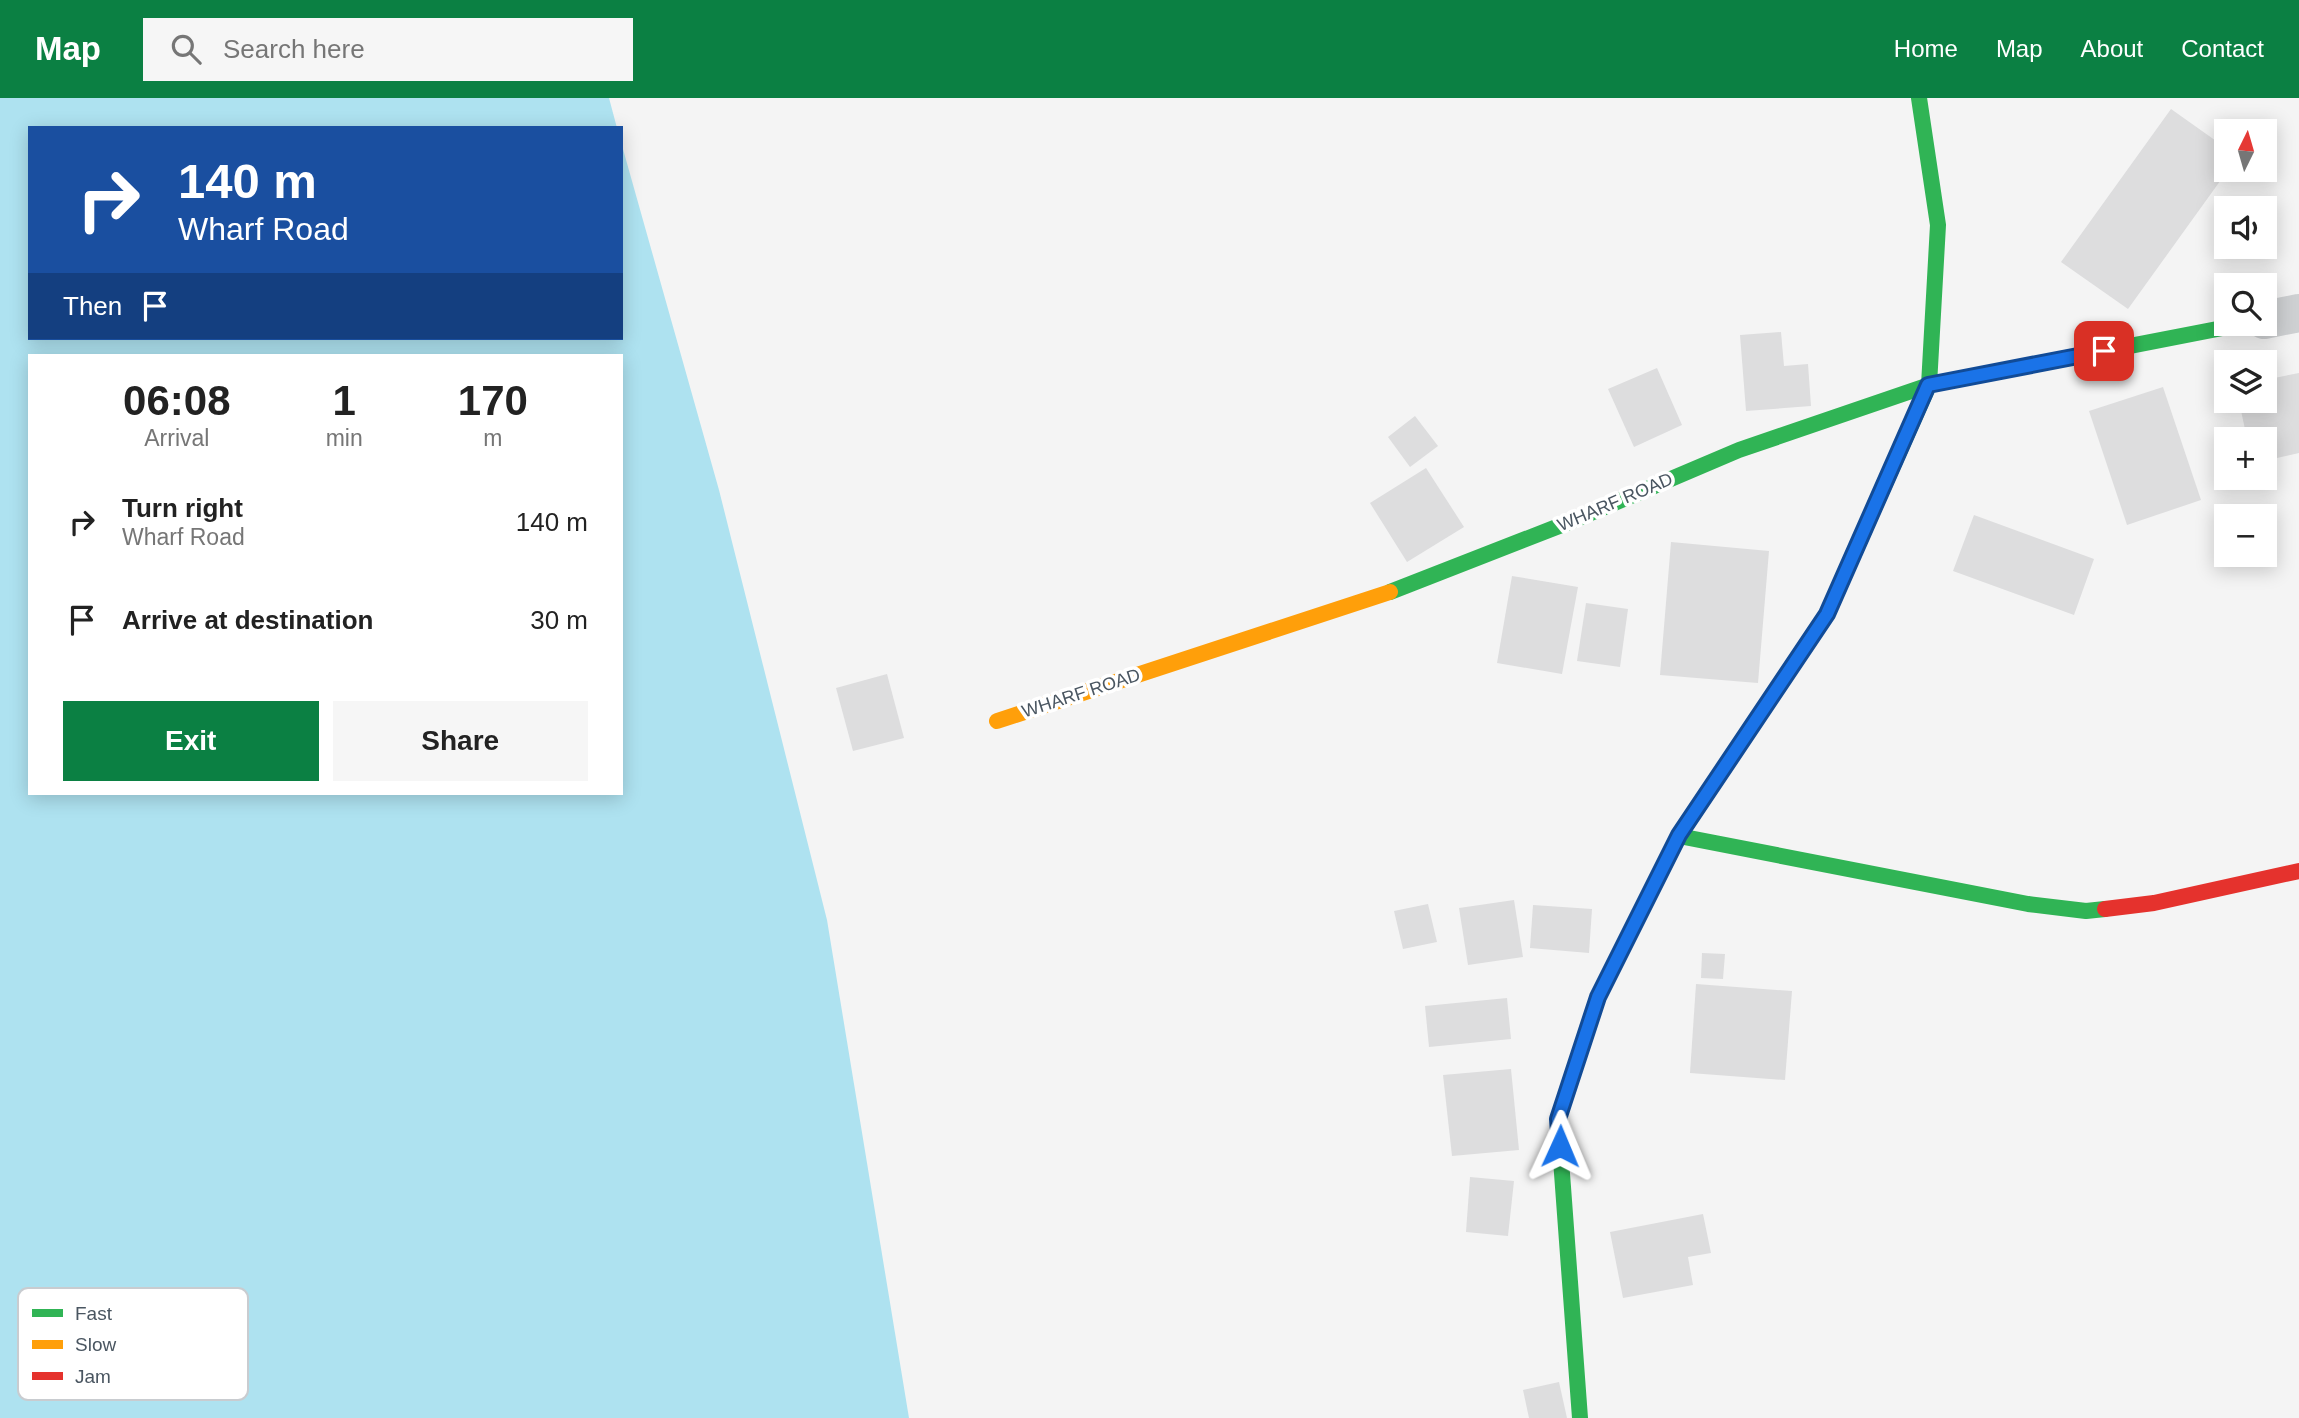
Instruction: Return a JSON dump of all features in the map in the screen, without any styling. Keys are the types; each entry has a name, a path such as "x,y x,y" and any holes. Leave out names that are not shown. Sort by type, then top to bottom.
{"street":[{"path":"1580,1418 1558,1119 1598,997 1679,835 1827,614 1928,385 1938,225 1919,98"},
{"path":"2277,317 2299,313"},
{"name":"WHARF ROAD","path":"997,720 1377,597 1572,521 1739,450 1928,385 2214,330"},
{"path":"1679,835 2028,904 2086,911 2154,903 2299,871"}],"water":[{"path":"0,98 609,98 616,126 28,126 28,340 623,340 623,149 719,490 827,920 909,1418 0,1418"}],"building":[{"path":"2171,109 2214,139 2214,182 2219,182 2128,309 2061,262"},
{"path":"1781,332 1784,366 1808,364 1811,406 1746,411 1740,335"},
{"path":"1657,368 1682,425 1634,447 1608,389"},
{"path":"2299,373 2299,453 2277,458 2277,427 2244,427 2242,413 2277,413 2277,377"},
{"path":"2163,387 2201,500 2127,525 2089,411"},
{"path":"1415,416 1438,446 1410,467 1388,437"},
{"path":"1426,468 1464,527 1407,562 1370,503"},
{"path":"1974,515 2094,559 2074,615 1953,571"},
{"path":"1671,542 1769,551 1758,683 1660,675"},
{"path":"1512,576 1578,587 1562,674 1497,663"},
{"path":"1586,603 1628,609 1620,667 1577,661"},
{"path":"887,674 904,738 853,751 836,688"},
{"path":"1514,900 1523,957 1468,965 1459,908"},
{"path":"1428,904 1437,942 1403,949 1394,911"},
{"path":"1533,905 1592,909 1589,953 1530,948"},
{"path":"1702,953 1725,954 1723,979 1701,978"},
{"path":"1696,984 1792,991 1785,1080 1690,1073"},
{"path":"1507,998 1511,1039 1429,1047 1425,1006"},
{"path":"1511,1069 1519,1150 1452,1156 1443,1075"},
{"path":"1470,1177 1514,1181 1508,1236 1466,1232"},
{"path":"1703,1214 1711,1253 1688,1257 1693,1285 1623,1298 1610,1232"},
{"path":"1559,1382 1567,1418 1529,1418 1523,1390"}],"traffic: fast":[{"path":"1812,636 1827,614 1929,385 1938,225 1919,98"},
{"path":"1390,592 1572,521 1739,450 1929,385 2214,330"},
{"path":"1580,1418 1558,1119 1598,997 1679,836 1694,813"},
{"path":"1679,836 2028,904 2086,911 2105,909"}],"traffic: slow":[{"path":"997,721 1390,592"}],"traffic: jam":[{"path":"1694,813 1812,636"},
{"path":"2105,909 2154,903 2299,871"}],"route":[{"path":"1560,1146 1558,1119 1598,997 1679,835 1827,614 1928,385 2104,351"}]}
